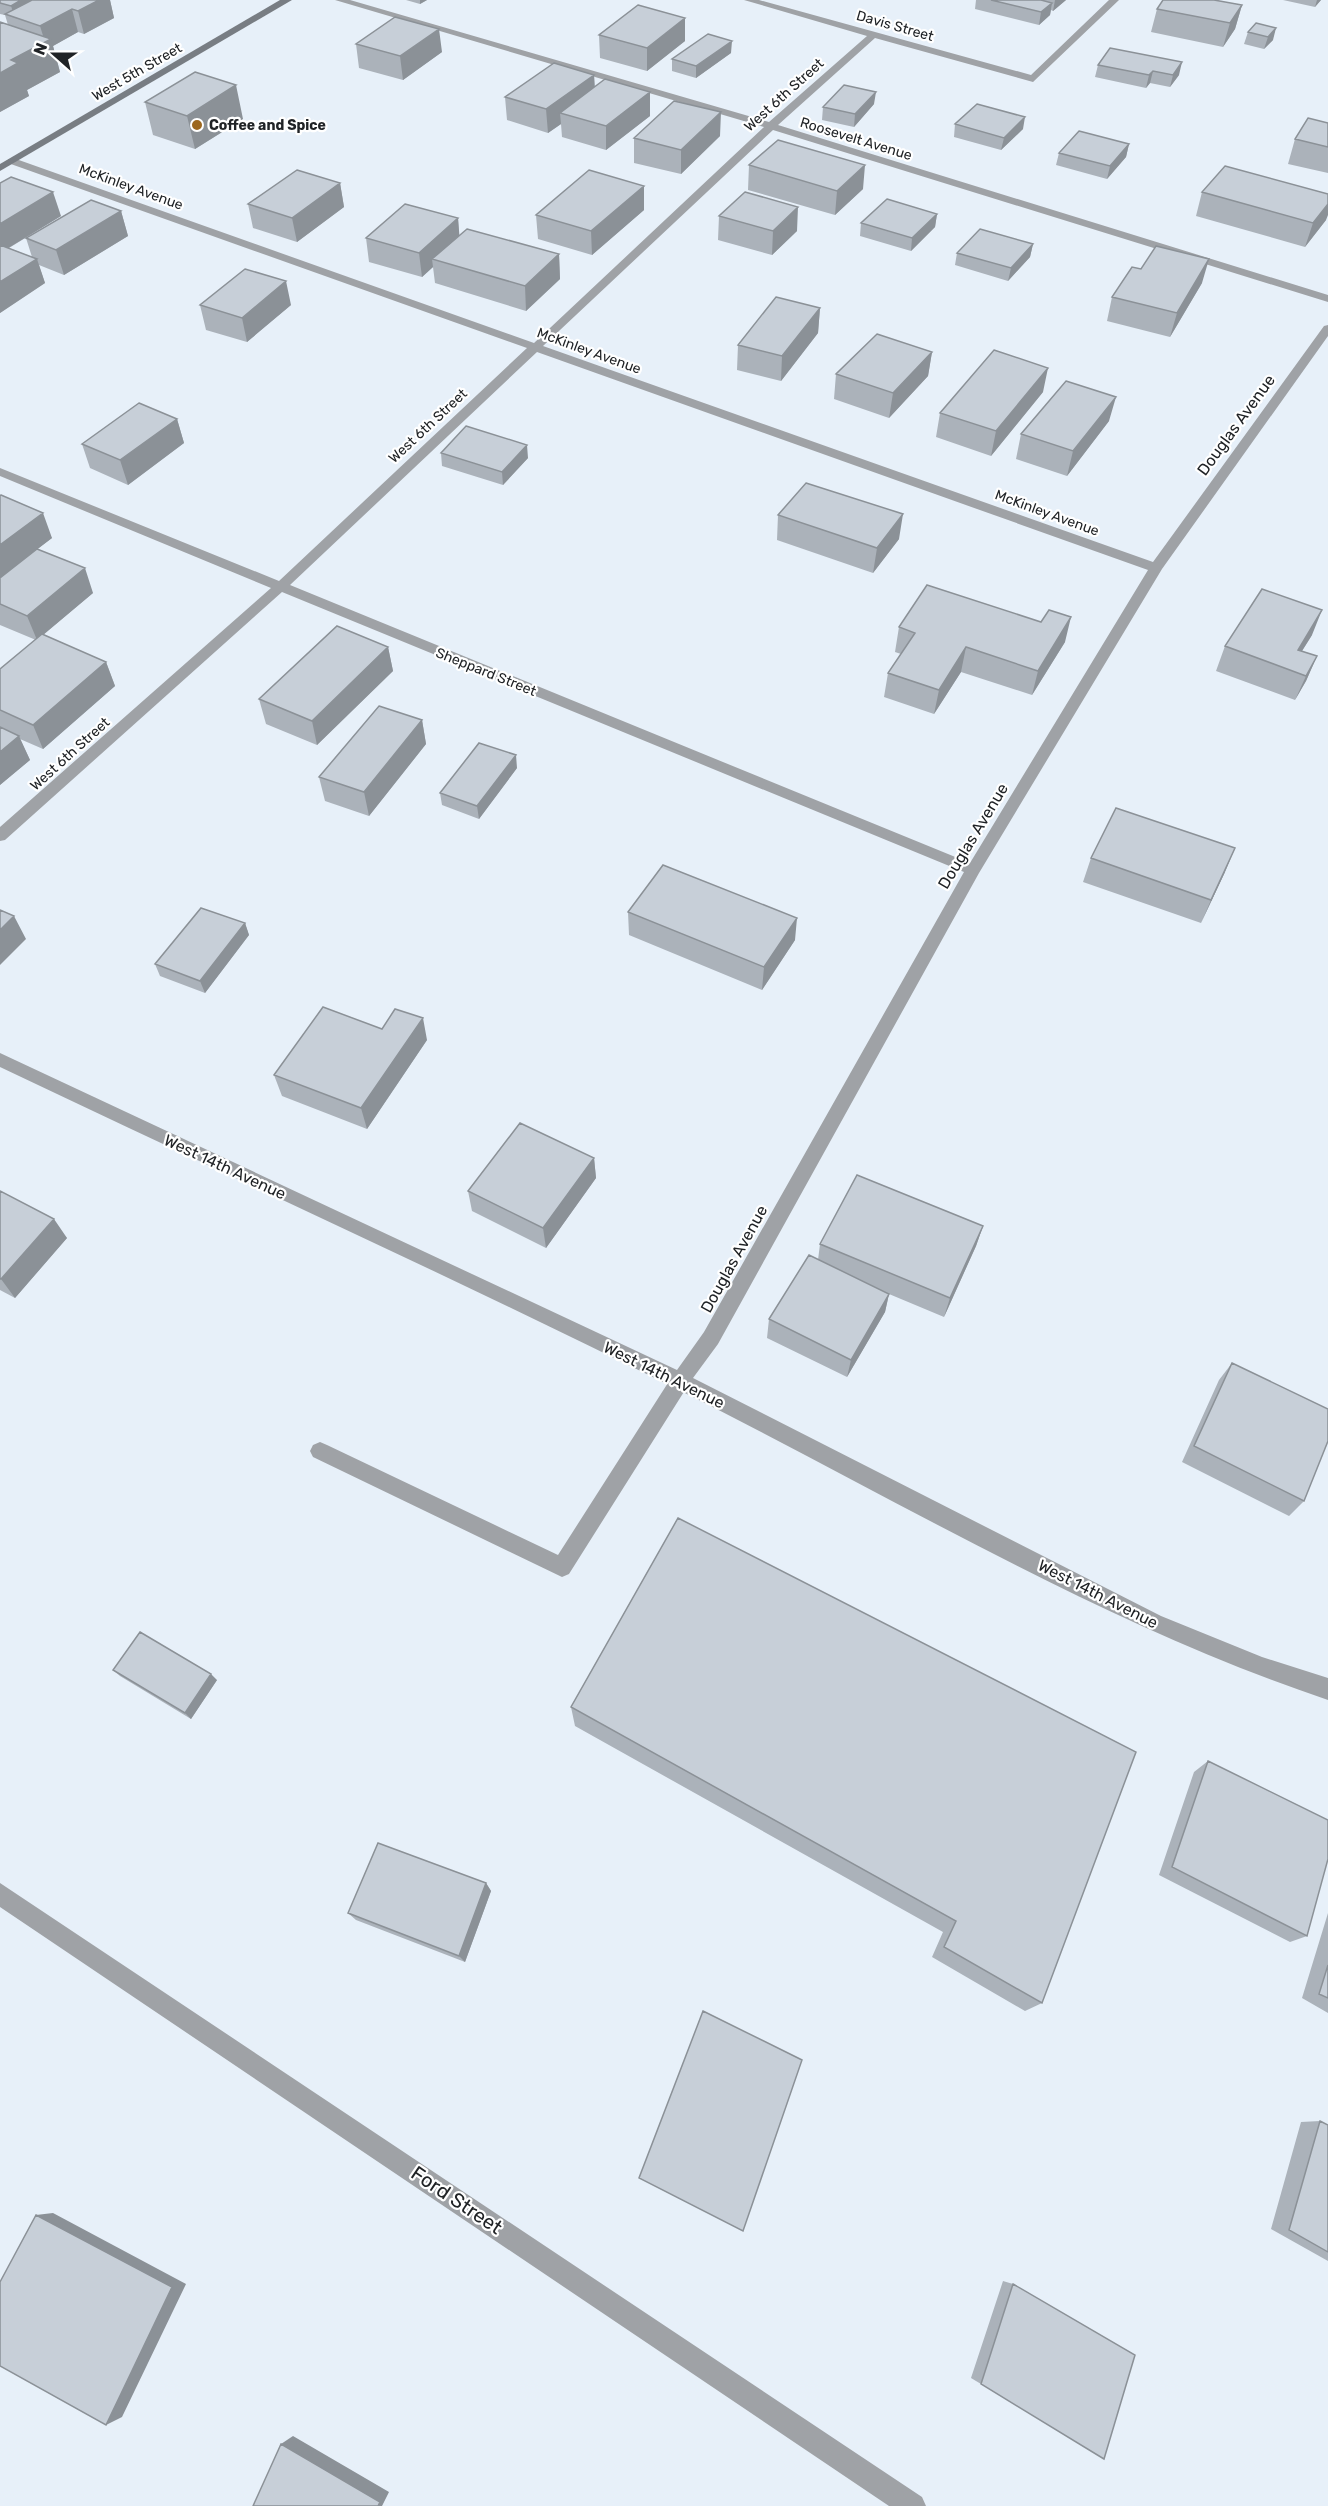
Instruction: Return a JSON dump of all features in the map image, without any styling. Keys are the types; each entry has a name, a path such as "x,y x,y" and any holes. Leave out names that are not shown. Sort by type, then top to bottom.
{"main road":[{"name":"West 5th Street","path":"0,168 287,0"}],"street":[{"name":"Roosevelt Avenue","path":"340,0 771,126 1328,299"},
{"name":"Davis Street","path":"749,0 1033,79 1114,0"},
{"name":"West 6th Street","path":"0,836 279,588 771,126 874,34"},
{"name":"McKinley Avenue","path":"12,161 1156,568"},
{"name":"Douglas Avenue","path":"320,1450 562,1566 680,1381 711,1338 973,870 1156,568 1328,328"},
{"name":"Sheppard Street","path":"0,472 973,870"},
{"name":"West 14th Avenue","path":"0,1060 680,1381 1154,1623 1262,1667 1328,1689"},
{"name":"Ford Street","path":"0,1894 913,2506"}],"building":[{"path":"0,0 21,0 11,6 0,3"},
{"path":"32,0 99,0 78,11 72,9 40,26 5,14"},
{"path":"991,0 1041,0 1052,3 1041,12"},
{"path":"1163,0 1214,0 1242,5 1230,23 1157,9"},
{"path":"638,5 685,18 647,48 599,35"},
{"path":"395,17 439,29 400,56 356,44"},
{"path":"0,22 51,39 11,60 18,63 0,73"},
{"path":"1256,23 1276,28 1268,37 1248,32"},
{"path":"708,34 732,41 696,66 672,59"},
{"path":"1110,48 1182,62 1173,75 1153,71 1149,75 1098,65"},
{"path":"554,63 594,75 546,109 505,97"},
{"path":"195,72 236,85 187,116 145,102"},
{"path":"605,79 650,92 606,126 560,113"},
{"path":"844,85 876,92 855,114 823,107"},
{"path":"674,101 721,112 681,150 634,138"},
{"path":"977,104 1025,117 1004,138 955,124"},
{"path":"1308,118 1328,123 1328,147 1295,139"},
{"path":"1079,131 1129,144 1110,166 1059,153"},
{"path":"778,140 865,165 837,191 749,165"},
{"path":"1225,166 1328,194 1328,204 1313,223 1202,192"},
{"path":"297,170 340,183 292,218 248,204"},
{"path":"589,170 644,186 591,231 536,215"},
{"path":"11,177 53,192 0,224 0,183"},
{"path":"745,192 798,207 773,231 719,216"},
{"path":"887,199 937,214 912,238 861,223"},
{"path":"91,200 121,211 56,250 26,238"},
{"path":"405,204 458,218 419,253 366,238"},
{"path":"467,229 559,254 525,286 432,259"},
{"path":"980,229 1033,244 1011,268 957,253"},
{"path":"0,245 37,259 0,282"},
{"path":"1156,246 1209,259 1177,313 1112,297 1132,267 1141,269"},
{"path":"245,269 286,281 242,318 200,305"},
{"path":"776,297 820,308 782,356 738,345"},
{"path":"877,334 932,352 893,393 836,374"},
{"path":"994,350 1048,368 996,431 940,413"},
{"path":"1066,381 1116,397 1073,451 1021,434"},
{"path":"139,403 177,419 120,460 82,444"},
{"path":"466,426 527,445 502,472 441,453"},
{"path":"806,483 903,514 877,548 778,515"},
{"path":"0,496 43,513 0,545"},
{"path":"37,549 85,568 27,616 0,604 0,578"},
{"path":"927,585 1041,622 1049,610 1071,617 1038,671 966,647 939,690 888,673 915,633 899,627"},
{"path":"1262,589 1322,610 1298,650 1317,656 1306,676 1225,646"},
{"path":"337,626 388,647 312,721 259,699"},
{"path":"42,634 106,662 33,725 0,710 0,669"},
{"path":"379,706 422,720 364,792 319,777"},
{"path":"0,727 19,736 0,752"},
{"path":"479,743 516,755 477,806 440,793"},
{"path":"1116,808 1235,848 1211,900 1091,858"},
{"path":"663,865 797,918 764,967 628,912"},
{"path":"201,908 245,923 200,981 155,964"},
{"path":"0,910 14,916 0,930"},
{"path":"323,1007 382,1029 395,1009 423,1018 361,1108 274,1075"},
{"path":"520,1123 594,1158 543,1228 468,1191"},
{"path":"857,1175 983,1226 950,1298 820,1244"},
{"path":"0,1191 54,1219 1,1279 0,1279"},
{"path":"809,1255 889,1294 851,1360 769,1319"},
{"path":"1232,1363 1328,1409 1328,1441 1304,1501 1194,1446"},
{"path":"678,1518 1136,1752 1042,2003 944,1947 956,1921 571,1707"},
{"path":"140,1632 211,1674 185,1713 113,1670"},
{"path":"1208,1761 1328,1820 1328,1859 1307,1936 1172,1867"},
{"path":"378,1843 486,1883 459,1956 348,1913"},
{"path":"1328,1965 1328,1998 1319,1994"},
{"path":"703,2011 802,2060 743,2231 639,2178"},
{"path":"1320,2121 1328,2125 1328,2252 1289,2230"},
{"path":"36,2215 172,2287 106,2425 0,2366 0,2282"},
{"path":"1013,2284 1135,2355 1104,2459 981,2384"},
{"path":"281,2444 380,2502 378,2506 253,2506"}],"place":[{"name":"Coffee and Spice","path":"197,125"}]}
